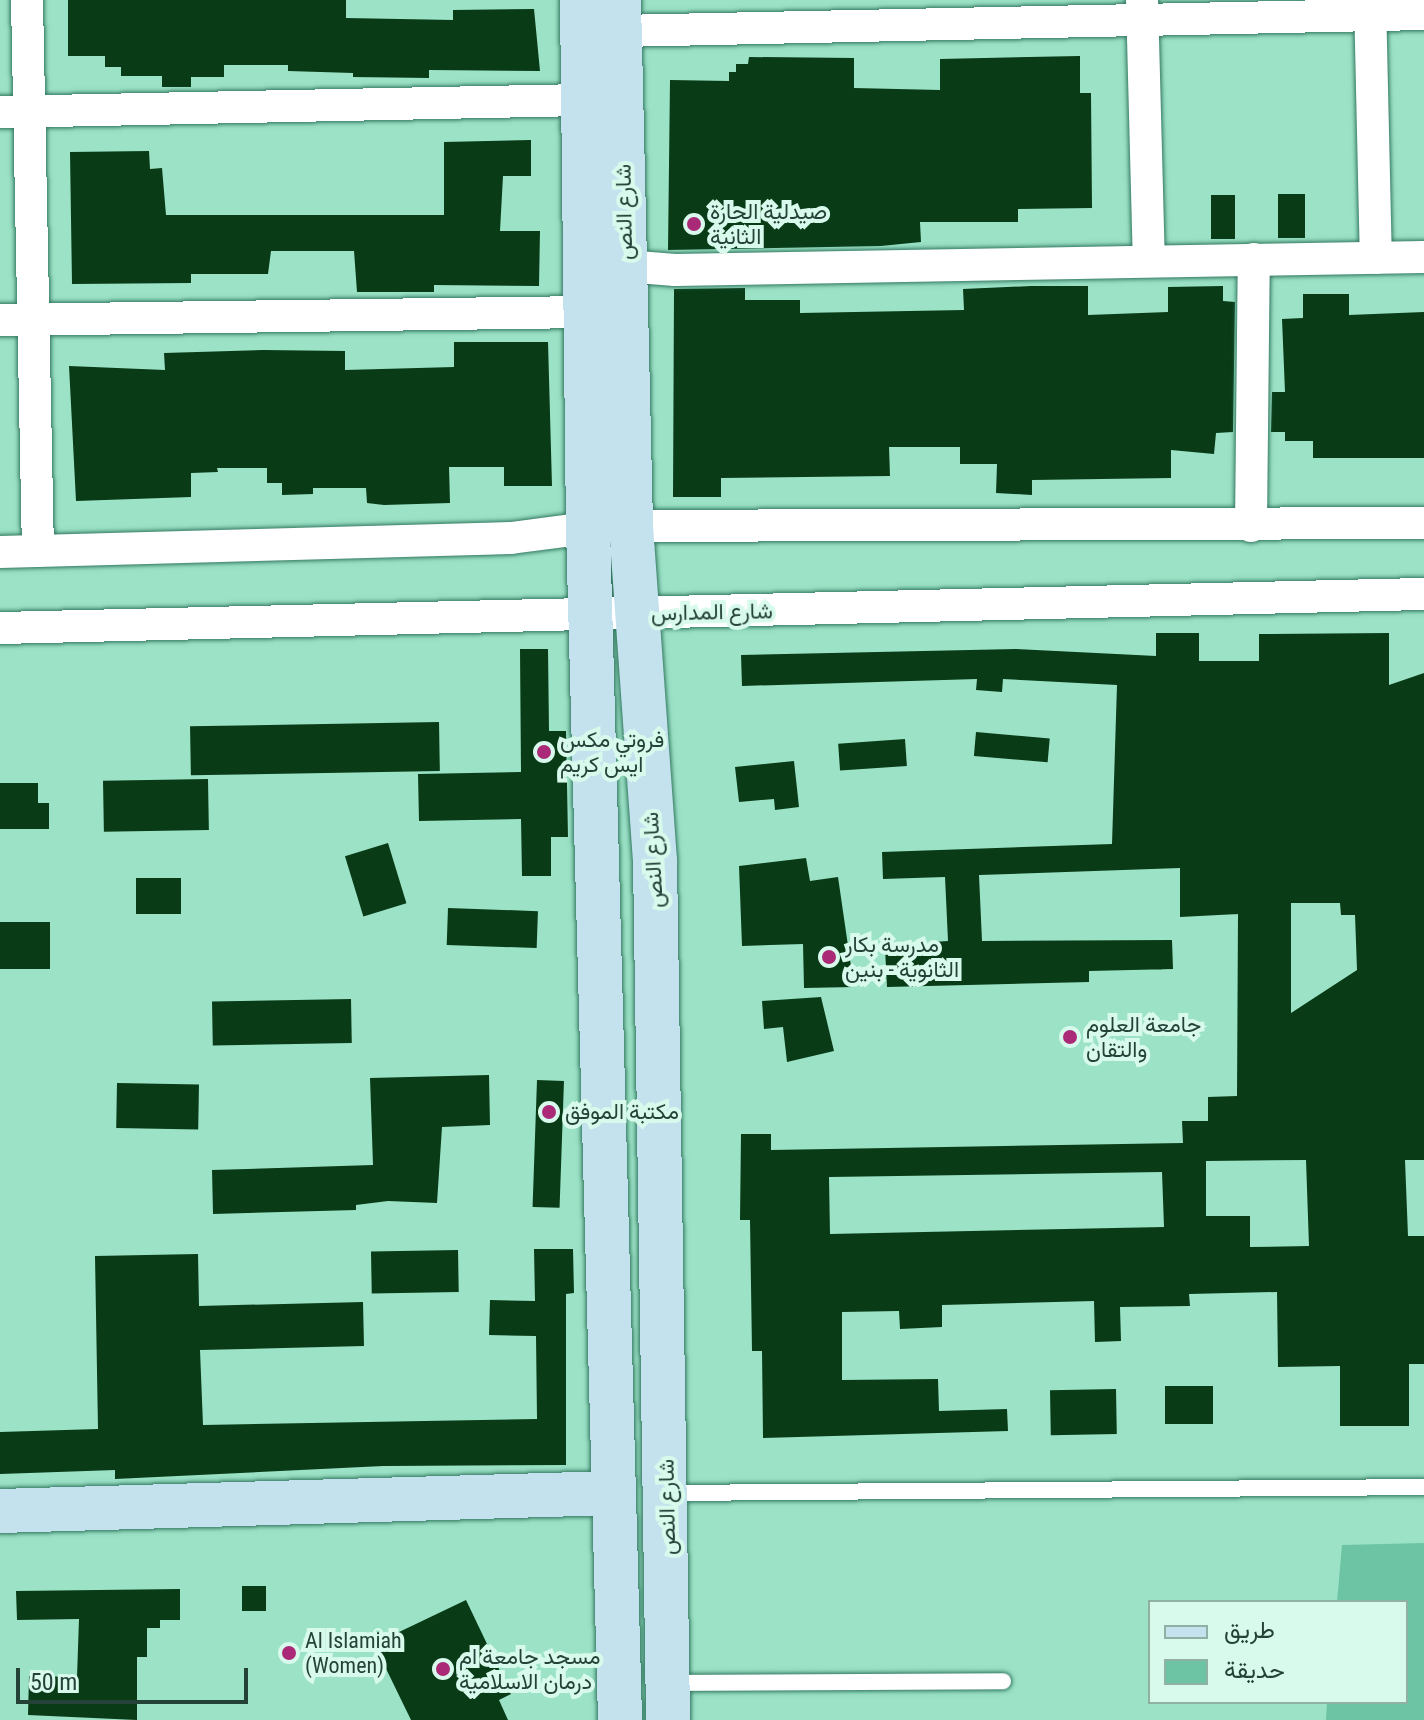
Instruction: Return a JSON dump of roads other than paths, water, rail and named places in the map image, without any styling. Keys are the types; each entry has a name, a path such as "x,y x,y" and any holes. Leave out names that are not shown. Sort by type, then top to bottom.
{"main road":[{"name":"شارع النص","path":"582,0 588,528 593,613 620,1720"},
{"name":"شارع النص","path":"619,15 631,526 655,860 668,1701"},
{"path":"0,1511 614,1493"}],"street":[{"path":"27,0 14,111 34,319 38,551"},
{"path":"1370,8 1376,258"},
{"path":"619,15 1370,8 1424,14"},
{"path":"1142,10 1149,260"},
{"path":"14,111 582,100"},
{"path":"625,266 675,270 1424,257"},
{"path":"1251,526 1254,259"},
{"path":"0,320 586,312"},
{"path":"631,526 1424,523"},
{"path":"0,552 511,538 588,528"},
{"name":"شارع المدارس","path":"0,628 1424,594"}],"lane":[{"path":"667,1493 1424,1487"},
{"path":"668,1701 1003,1681"}],"place":[{"name":"صيدلية الحارة الثانية","path":"694,224"},
{"name":"فروتي مكس ايس كريم","path":"544,752"},
{"name":"مدرسة بكار الثانوية - بنين","path":"829,957"},
{"name":"جامعة العلوم والتقان","path":"1070,1037"},
{"name":"مكتبة الموفق","path":"549,1112"},
{"name":"Al Islamiah (Women)","path":"289,1653"},
{"name":"مسجد جامعة ام درمان الاسلامية","path":"443,1669"}]}
